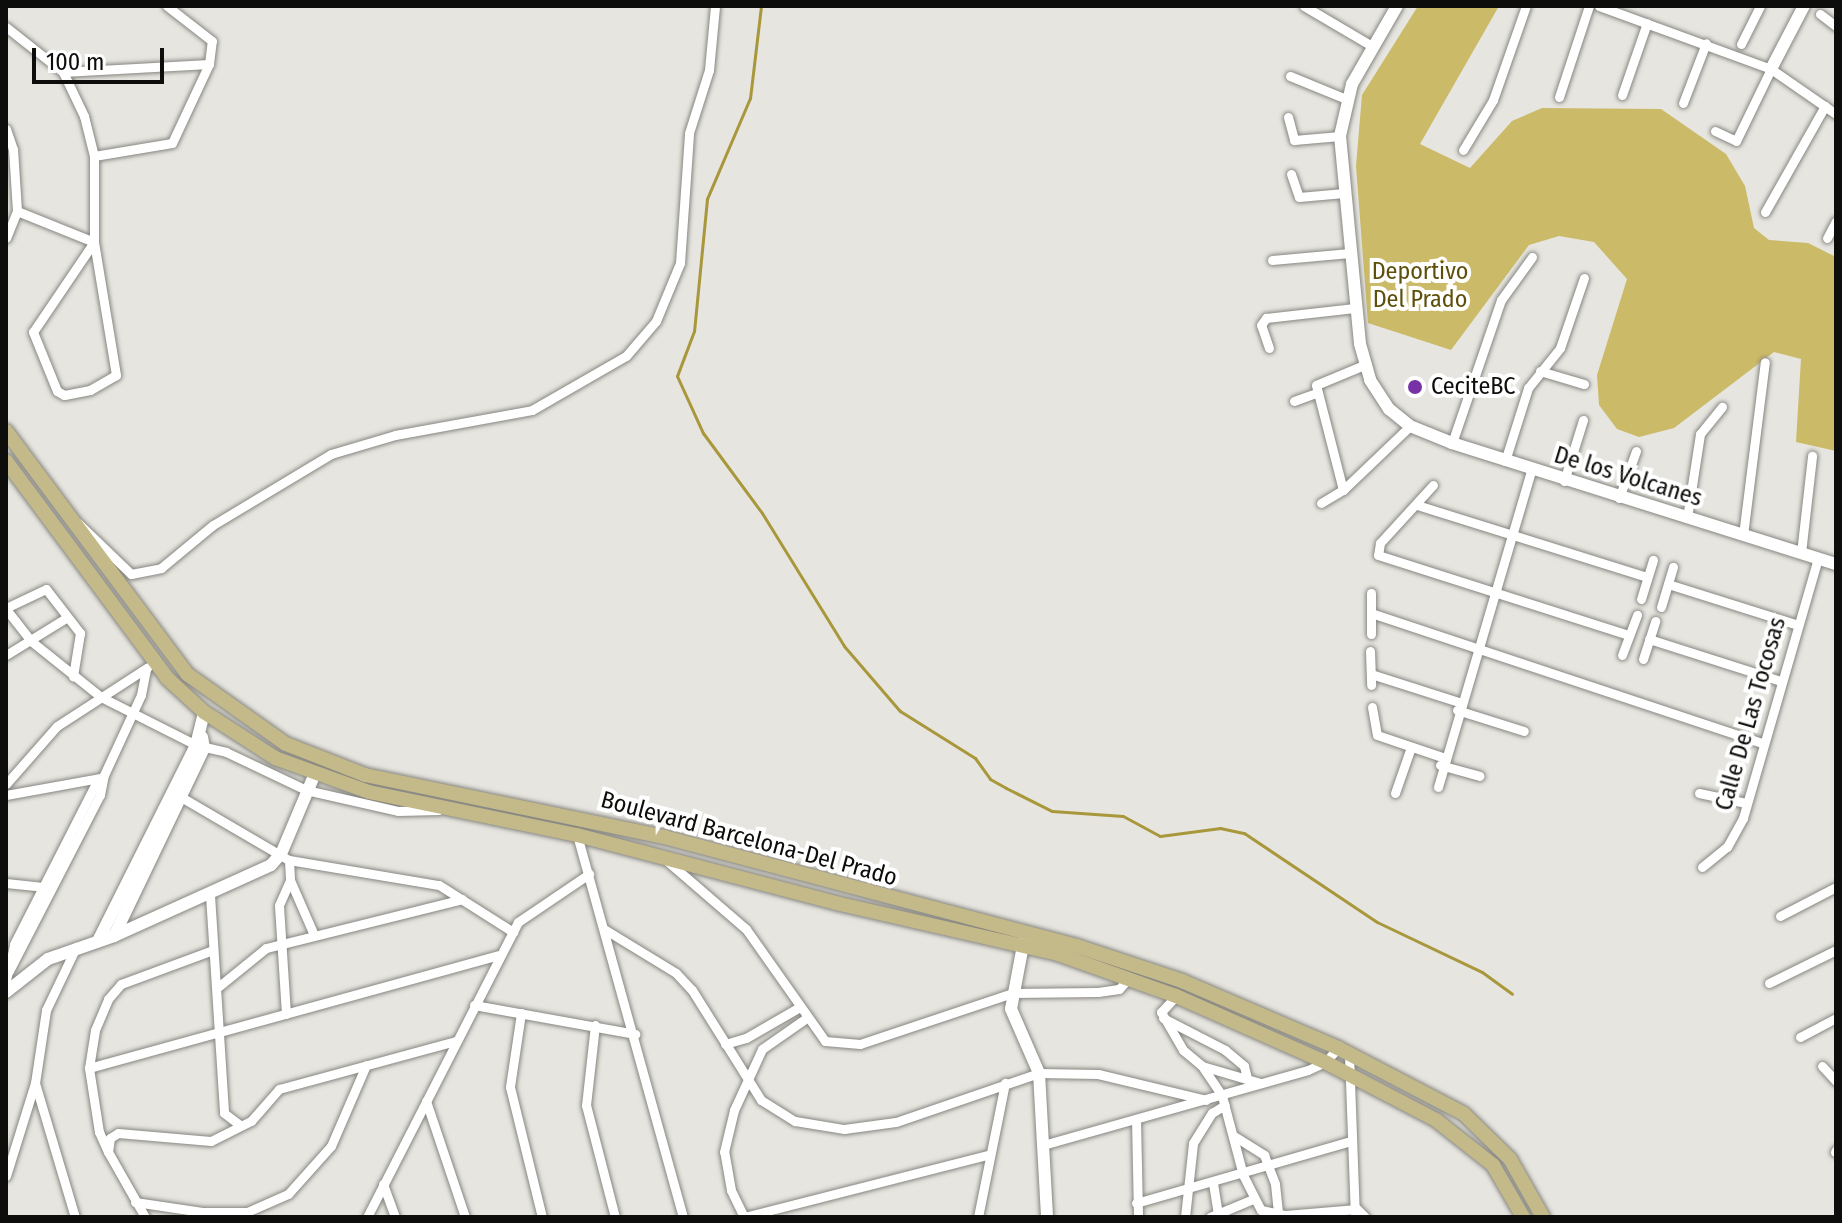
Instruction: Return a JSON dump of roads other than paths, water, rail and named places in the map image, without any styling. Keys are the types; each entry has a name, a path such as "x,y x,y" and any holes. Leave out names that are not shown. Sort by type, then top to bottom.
{"main road":[{"name":"Boulevard Barcelona-Del Prado","path":"6,431 69,521 187,674 255,726 323,763 664,837 1024,940 1176,996 1325,1062 1436,1120 1472,1145 1493,1165 1523,1217"},
{"name":"Boulevard Barcelona-Del Prado","path":"6,461 149,666 246,742 314,776 443,809 577,835 1024,940 1182,981 1344,1051 1464,1114 1510,1159 1543,1217"}],"street":[{"path":"94,156 172,143 209,64 211,38 167,6"},
{"path":"69,521 84,524 131,574 161,568 213,525 331,454 395,435 532,410 626,356 656,321 680,263 689,133 709,70 715,6"},
{"path":"1304,6 1372,46"},
{"path":"1321,503 1343,490 1410,426 1377,393 1364,365 1354,308 1340,136 1346,99 1372,46 1397,6"},
{"path":"1463,150 1493,100 1526,6"},
{"path":"1559,97 1589,6"},
{"path":"1599,6 1771,69 1836,114"},
{"path":"1741,44 1760,6"},
{"path":"1715,131 1736,141 1804,6"},
{"path":"1820,14 1836,26"},
{"path":"1622,95 1647,23"},
{"path":"6,27 63,72 84,116 94,156 94,242 116,375 90,390 64,395 57,391 33,340 36,322 94,242"},
{"path":"1683,103 1706,43"},
{"path":"63,72 209,64"},
{"path":"1290,76 1346,99"},
{"path":"1765,212 1825,106"},
{"path":"1288,117 1294,140 1340,136"},
{"path":"6,129 13,149 17,211 6,238"},
{"path":"1291,174 1299,197 1344,193"},
{"path":"17,211 94,242"},
{"path":"1827,238 1836,221"},
{"path":"1272,260 1350,253"},
{"path":"1452,443 1501,300 1532,257"},
{"path":"1505,461 1528,388 1560,348 1584,278"},
{"path":"1269,348 1262,332 1266,318 1354,308"},
{"path":"1743,535 1765,362"},
{"path":"1294,401 1364,365"},
{"path":"1540,371 1584,384"},
{"path":"1316,389 1343,490"},
{"path":"1687,518 1700,434 1722,407"},
{"path":"1564,481 1583,420"},
{"name":"De los Volcanes","path":"1410,426 1564,481 1836,564"},
{"path":"1619,498 1636,451"},
{"path":"1801,553 1812,456"},
{"path":"1438,787 1441,761 1531,470"},
{"path":"1433,485 1377,549 1381,557 1629,635"},
{"path":"1417,505 1647,577"},
{"name":"Calle De Las Tocosas","path":"1702,867 1727,847 1746,803 1818,558"},
{"path":"1641,599 1653,560"},
{"path":"1661,607 1673,567"},
{"path":"1668,584 1798,625"},
{"path":"73,676 80,633 46,589 7,608 31,641 73,676 101,697 132,715 226,752 306,790 398,811 443,809"},
{"path":"1371,593 1371,634"},
{"path":"1371,613 1762,743"},
{"path":"1622,655 1637,615"},
{"path":"6,655 66,618"},
{"path":"1643,659 1655,621"},
{"path":"1649,639 1781,681"},
{"path":"1370,651 1371,680 1458,706 1524,731"},
{"path":"6,784 57,726 149,666"},
{"path":"8,975 14,944 132,715 149,666"},
{"path":"1372,707 1377,735 1480,776"},
{"path":"114,936 181,797 201,742 204,712"},
{"path":"99,939 201,742"},
{"path":"1395,793 1411,747"},
{"path":"314,776 306,790 285,857 290,880 314,935"},
{"path":"6,795 101,777"},
{"path":"8,975 100,795 101,777"},
{"path":"1699,793 1746,803"},
{"path":"181,797 285,857 439,885 513,932"},
{"path":"577,835 635,1034 683,1217"},
{"path":"661,855 686,882 746,929 805,1019 825,1041 860,1044 1012,993 1098,992 1119,989 1128,979"},
{"path":"6,992 29,971 77,946 114,936 210,895 285,857"},
{"path":"686,882 694,863"},
{"path":"367,1217 498,955 538,904 589,874"},
{"path":"286,1014 279,905 290,880"},
{"path":"6,883 43,887"},
{"path":"1780,916 1836,887"},
{"path":"210,895 224,1113 240,1125"},
{"path":"218,987 253,955 281,944 462,899"},
{"path":"604,929 676,973 761,1100 795,1121 844,1129 896,1122 1039,1073 1098,1074 1206,1100 1224,1100"},
{"path":"1024,940 1012,993 1013,1019 1039,1073 1047,1217"},
{"path":"6,1176 35,1083 46,1010 77,946"},
{"path":"145,1217 99,1132 89,1068 95,1030 108,999 121,984 213,950"},
{"path":"1769,983 1836,950"},
{"path":"89,1068 498,955"},
{"path":"1176,996 1162,1008 1163,1018 1174,1039 1202,1066 1224,1100 1243,1175 1253,1199 1265,1214 1356,1213 1365,1217"},
{"path":"474,1005 635,1034"},
{"path":"725,1044 746,1038 798,1008"},
{"path":"521,1013 510,1087 542,1217"},
{"path":"1163,1018 1225,1050 1244,1066 1247,1078"},
{"path":"1800,1037 1836,1018"},
{"path":"805,1019 762,1049 734,1110 724,1152 731,1190 744,1217 988,1155"},
{"path":"595,1025 586,1105 615,1217"},
{"path":"108,1152 110,1138 118,1133 211,1141 251,1121 279,1089 456,1041"},
{"path":"1185,1217 1193,1143 1224,1100 1260,1083 1325,1062 1344,1051 1350,1075 1356,1213"},
{"path":"135,1202 202,1212 247,1212 288,1194 331,1146 366,1065"},
{"path":"1202,1066 1260,1083"},
{"path":"1822,1066 1836,1081"},
{"path":"35,1083 75,1217"},
{"path":"978,1217 988,1155 1005,1083"},
{"path":"1043,1145 1206,1100"},
{"path":"426,1101 465,1217"},
{"path":"1136,1119 1138,1217"},
{"path":"1234,1136 1260,1150 1270,1168 1278,1215"},
{"path":"1136,1203 1270,1168 1351,1141"},
{"path":"1213,1183 1214,1215 1253,1199"},
{"path":"383,1184 395,1217"}],"waterway":[{"path":"761,6 750,98 707,199 694,331 677,376 703,433 762,513 844,646 900,711 975,758 990,779 1006,788 1052,811 1123,816 1160,836 1220,828 1244,833 1377,922 1482,972 1512,994"}],"place":[{"name":"CeciteBC","path":"1415,387"}],"park label":[{"name":"Deportivo Del Prado","path":"1420,286"}]}
